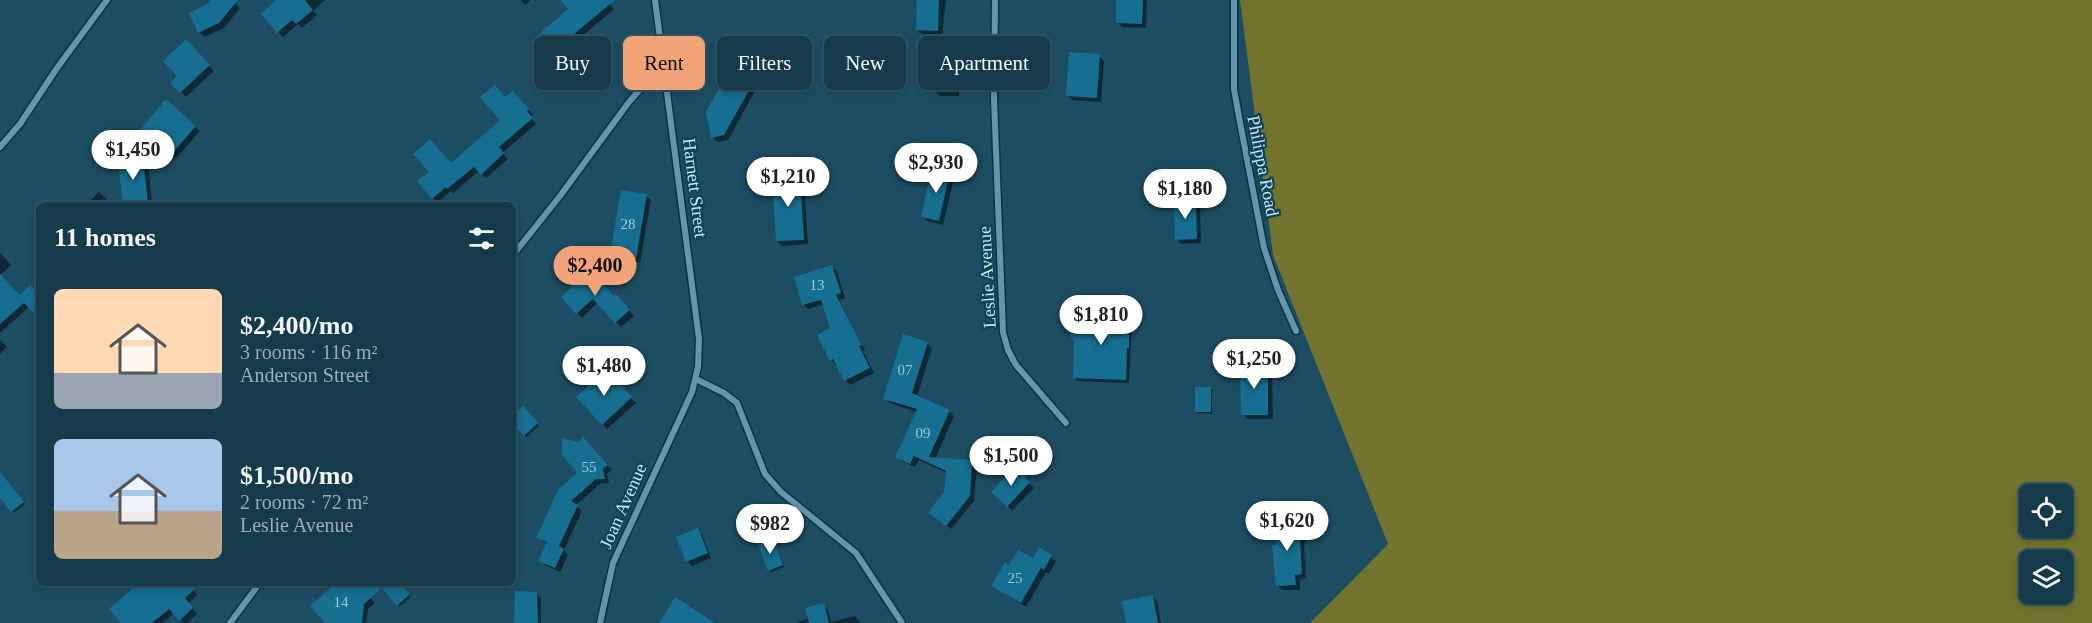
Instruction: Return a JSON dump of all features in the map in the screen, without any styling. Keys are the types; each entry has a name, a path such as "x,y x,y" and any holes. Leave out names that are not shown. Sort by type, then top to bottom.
{"street":[{"path":"0,147 21,124 51,77 107,0"},
{"name":"Harnett Street","path":"655,0 660,36"},
{"name":"Leslie Avenue","path":"995,0 994,99 1003,332 1008,351 1016,365 1066,423"},
{"name":"Philippa Road","path":"1234,0 1234,89 1245,149 1264,248 1278,290 1296,332"},
{"path":"516,251 640,90"},
{"name":"Harnett Street","path":"668,90 699,339 696,379 685,406"},
{"path":"696,379 724,393 736,403 765,474 781,492 856,553 902,623"},
{"name":"Joan Avenue","path":"600,623 613,562 685,406"},
{"path":"230,623 258,586"}],"shaded area":[{"path":"1240,0 2092,0 2092,623 1310,623 1388,544 1273,255"}],"building":[{"path":"210,0 238,0 219,23 198,33 189,13 206,5"},
{"path":"276,0 305,0 313,10 296,24 292,20 277,33 261,14"},
{"path":"560,0 615,0 572,36 539,36 568,9"},
{"path":"917,0 939,0 938,31 916,30"},
{"path":"1116,0 1143,0 1142,24 1116,23"},
{"path":"186,39 210,65 180,93 170,83 177,76 163,61"},
{"path":"1069,52 1100,54 1097,98 1066,96"},
{"path":"495,85 505,97 513,91 529,109 527,111 533,118 499,147 504,153 481,175 474,167 432,199 417,181 429,172 413,154 430,139 451,163 500,120 480,97"},
{"path":"718,90 749,90 724,135 711,138 706,112"},
{"path":"934,90 955,90 955,92 934,92"},
{"path":"166,99 196,126 170,156 140,130"},
{"path":"143,157 148,202 123,202 118,159"},
{"path":"932,168 950,172 939,221 921,217"},
{"path":"800,176 804,240 776,241 772,177"},
{"path":"621,190 647,194 636,259 610,254"},
{"path":"1174,201 1196,201 1197,239 1175,240"},
{"path":"832,265 841,293 836,295 862,345 859,346 870,368 844,381 833,359 830,361 817,335 830,328 821,300 802,305 794,277"},
{"path":"591,270 630,310 615,323 593,299 576,314 561,297"},
{"path":"0,274 19,295 30,285 36,292 36,315 24,303 0,324"},
{"path":"1080,314 1129,315 1126,380 1073,378 1074,342 1068,332"},
{"path":"903,334 928,342 912,393 950,410 929,457 972,460 970,496 946,526 928,512 944,492 946,471 914,456 910,464 895,457 917,409 883,399"},
{"path":"1240,366 1268,366 1268,415 1241,415"},
{"path":"607,369 632,397 602,425 576,397"},
{"path":"1195,387 1211,387 1211,412 1195,412"},
{"path":"523,406 538,423 524,436 516,427 516,413"},
{"path":"583,437 608,465 603,469 605,479 596,479 571,501 578,505 559,546 564,549 555,568 538,561 547,542 536,538 558,490 577,473 562,455 562,438 578,442"},
{"path":"1015,467 1030,482 1007,507 991,492"},
{"path":"0,472 24,502 11,512 0,498"},
{"path":"1299,518 1302,574 1295,575 1296,585 1276,586 1272,545 1276,545 1275,526 1279,526 1278,519"},
{"path":"698,528 708,553 686,562 676,537"},
{"path":"773,539 783,565 768,571 758,544"},
{"path":"1039,547 1052,555 1044,570 1041,568 1021,603 991,586 1005,562 1009,565 1018,550 1033,558"},
{"path":"136,586 199,586 185,598 193,608 179,621 169,609 152,623 121,623 109,609"},
{"path":"333,586 403,586 410,594 397,606 382,588 364,604 362,623 325,623 310,606"},
{"path":"515,591 537,592 538,623 514,623"},
{"path":"1153,595 1158,623 1126,623 1122,601"},
{"path":"675,597 715,623 659,623"},
{"path":"824,603 829,623 809,623 805,608"}]}
